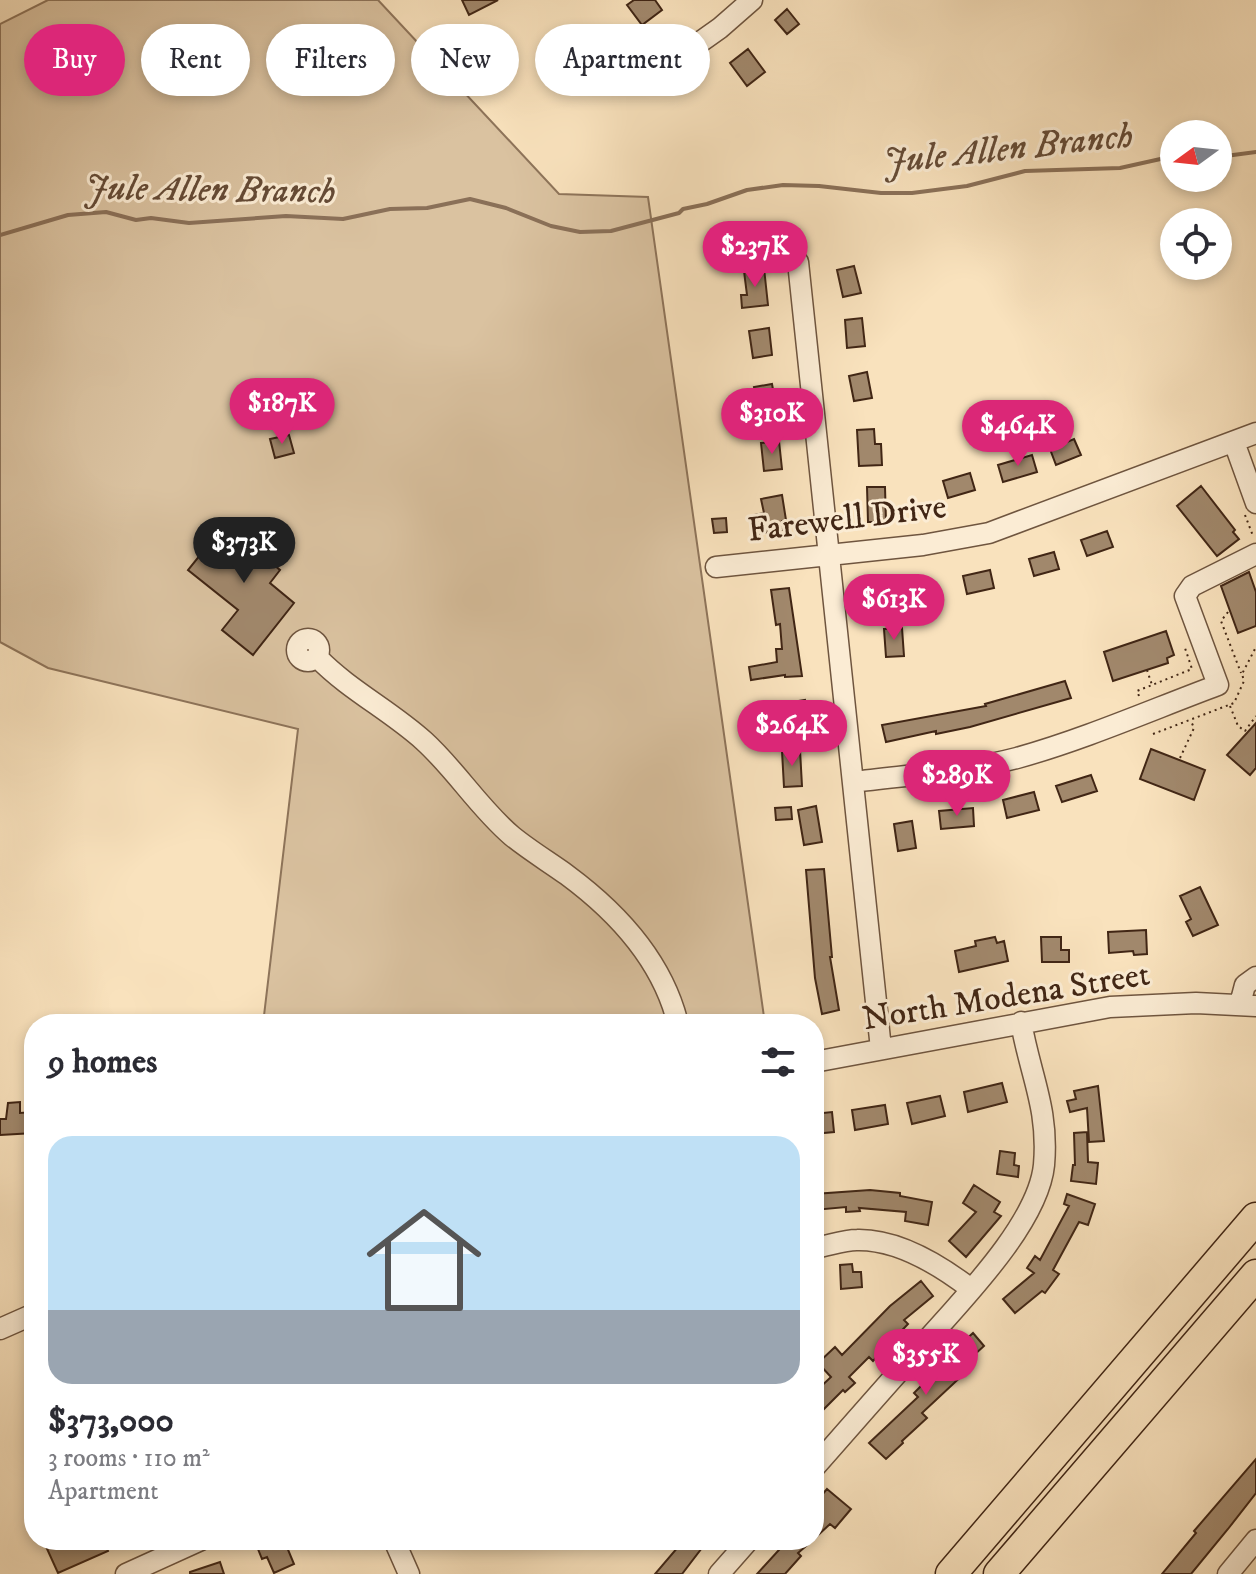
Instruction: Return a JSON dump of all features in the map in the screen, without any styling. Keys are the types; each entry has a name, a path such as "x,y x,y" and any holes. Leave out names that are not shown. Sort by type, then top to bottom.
{"highway":[{"path":"951,1574 1256,1218"},
{"path":"999,1574 1256,1275"}],"street":[{"path":"710,35 752,0"},
{"path":"798,262 881,1049"},
{"name":"Farewell Drive","path":"716,567 923,545 989,533 1256,433"},
{"path":"1234,442 1256,503"},
{"path":"853,782 1016,758 1218,685 1185,596 1192,586 1256,554"},
{"path":"318,658 425,742 512,836 580,885 617,918 659,975 676,1014"},
{"path":"1248,1005 1245,985 1256,977"},
{"name":"North Modena Street","path":"824,1060 1021,1022 1147,1004 1248,1005"},
{"path":"824,1457 971,1289 1022,1222 1034,1200 1043,1168 1046,1128 1021,1022"},
{"path":"824,1246 858,1240 905,1250 945,1270 971,1289"},
{"path":"0,1329 24,1318"},
{"path":"1228,1574 1256,1540"},
{"path":"126,1574 161,1550"},
{"path":"398,1550 409,1574"},
{"path":"719,1574 740,1550"}],"path":[{"path":"1228,612 1221,621 1242,674"},
{"path":"1137,691 1192,669 1182,639"},
{"path":"1147,670 1152,686"},
{"path":"1229,705 1238,726 1245,731 1256,716"},
{"path":"1180,758 1194,728 1191,719"}],"shaded area":[{"path":"48,0 378,0 411,35 411,96 468,96 559,194 648,197 764,1014 264,1014 298,729 48,668 0,642 0,24"}],"building":[{"path":"462,0 498,0 469,15"},
{"path":"634,0 655,0 662,10 641,24 627,5"},
{"path":"787,9 799,24 787,34 775,20"},
{"path":"748,49 765,72 747,86 730,63"},
{"path":"854,266 861,293 843,297 837,270"},
{"path":"764,268 768,305 742,308 741,295 747,295 744,271"},
{"path":"862,318 865,346 847,348 845,320"},
{"path":"769,328 772,355 753,358 749,331"},
{"path":"867,372 872,398 854,401 849,376"},
{"path":"772,384 777,412 759,415 754,387"},
{"path":"874,429 875,444 881,444 882,465 859,466 857,430"},
{"path":"289,435 294,453 275,458 270,439"},
{"path":"1074,439 1081,455 1056,465 1050,449"},
{"path":"779,441 782,469 764,471 761,443"},
{"path":"1032,455 1037,472 1003,482 998,465"},
{"path":"970,473 975,490 948,498 943,481"},
{"path":"1201,486 1239,539 1217,556 1177,506"},
{"path":"867,487 885,487 886,522 868,522"},
{"path":"782,495 786,520 782,521 783,530 757,534 754,515 764,513 761,499"},
{"path":"726,518 727,532 714,533 712,519"},
{"path":"225,524 240,536 247,528 275,551 268,560 280,570 270,583 294,603 253,655 222,630 238,610 188,570"},
{"path":"1107,531 1113,547 1087,556 1081,540"},
{"path":"1054,552 1059,569 1034,576 1029,559"},
{"path":"990,570 994,588 967,594 963,576"},
{"path":"1249,572 1256,592 1256,626 1238,633 1221,586"},
{"path":"892,580 898,608 881,612 875,584"},
{"path":"789,588 802,676 751,680 749,667 777,662 776,649 782,649 780,624 776,625 771,590"},
{"path":"902,628 904,656 886,657 884,629"},
{"path":"1166,631 1174,655 1167,658 1168,663 1113,681 1104,652"},
{"path":"1065,681 1071,698 970,727 886,742 882,725 986,706"},
{"path":"805,700 810,732 792,735 786,703"},
{"path":"1256,723 1256,768 1250,775 1227,755"},
{"path":"1151,749 1205,770 1194,800 1140,779"},
{"path":"800,750 802,786 784,787 782,751"},
{"path":"1091,775 1097,791 1062,802 1056,786"},
{"path":"1034,792 1039,810 1007,818 1003,800"},
{"path":"816,806 822,842 804,845 798,810"},
{"path":"791,807 792,819 776,820 775,808"},
{"path":"973,808 974,826 941,829 939,811"},
{"path":"912,821 916,848 898,851 894,824"},
{"path":"824,869 830,957 839,1010 822,1014 815,978 806,870"},
{"path":"1200,887 1218,925 1193,936 1186,922 1191,919 1180,896"},
{"path":"1146,930 1147,954 1134,955 1133,951 1109,953 1108,932"},
{"path":"995,937 997,943 1004,941 1008,961 959,972 955,951 976,946 975,941"},
{"path":"1041,937 1061,937 1061,950 1069,950 1069,962 1042,962"},
{"path":"1002,1083 1007,1102 968,1112 964,1092"},
{"path":"1098,1086 1104,1141 1089,1142 1087,1108 1070,1112 1067,1101 1076,1099 1074,1091"},
{"path":"940,1096 945,1116 912,1124 907,1103"},
{"path":"20,1102 20,1113 24,1113 24,1134 0,1135 0,1119 6,1119 8,1103"},
{"path":"885,1105 888,1124 855,1130 852,1110"},
{"path":"832,1112 834,1132 824,1133 824,1113"},
{"path":"1087,1132 1088,1162 1098,1163 1096,1184 1071,1181 1075,1165 1074,1133"},
{"path":"1000,1151 1015,1153 1014,1165 1019,1166 1018,1177 997,1174"},
{"path":"974,1185 1000,1202 994,1212 1001,1216 966,1257 949,1241 976,1212 963,1203"},
{"path":"870,1190 900,1193 900,1196 932,1202 928,1225 905,1221 906,1212 859,1208 860,1211 846,1212 846,1207 824,1209 824,1193"},
{"path":"1067,1194 1095,1204 1088,1225 1079,1222 1053,1270 1059,1274 1045,1293 1042,1291 1015,1313 1003,1299 1034,1273 1027,1268 1035,1256 1040,1260 1069,1206 1064,1204"},
{"path":"852,1264 853,1272 861,1272 862,1287 841,1289 840,1265"},
{"path":"921,1281 933,1296 904,1320 908,1324 873,1361 869,1357 849,1377 855,1383 824,1409 824,1384 831,1377 824,1369 824,1357 835,1347 842,1355 890,1306"},
{"path":"973,1333 984,1346 962,1366 967,1371 922,1413 927,1418 886,1459 869,1443 918,1397 914,1393 935,1372 933,1370"},
{"path":"1256,1459 1256,1493 1228,1529 1191,1574 1162,1574 1196,1533 1194,1531"},
{"path":"827,1489 851,1509 835,1528 830,1524 824,1530 824,1492"},
{"path":"48,1550 108,1550 108,1551 58,1573"},
{"path":"258,1550 288,1550 294,1564 274,1573 267,1557 262,1559"},
{"path":"675,1550 700,1550 682,1574 655,1574"},
{"path":"779,1550 801,1550 798,1553 801,1556 785,1574 757,1574"},
{"path":"220,1562 224,1574 190,1574 190,1572"}],"waterway":[{"name":"Jule Allen Branch","path":"1232,155 1256,152"},
{"name":"Jule Allen Branch","path":"0,235 68,215 106,212 136,220 151,218 189,223 286,216 343,219 390,209 427,208 470,199 506,208 551,226 580,232 611,231 747,190 783,185 912,193 967,186 1025,171 1120,168 1160,159"}]}
